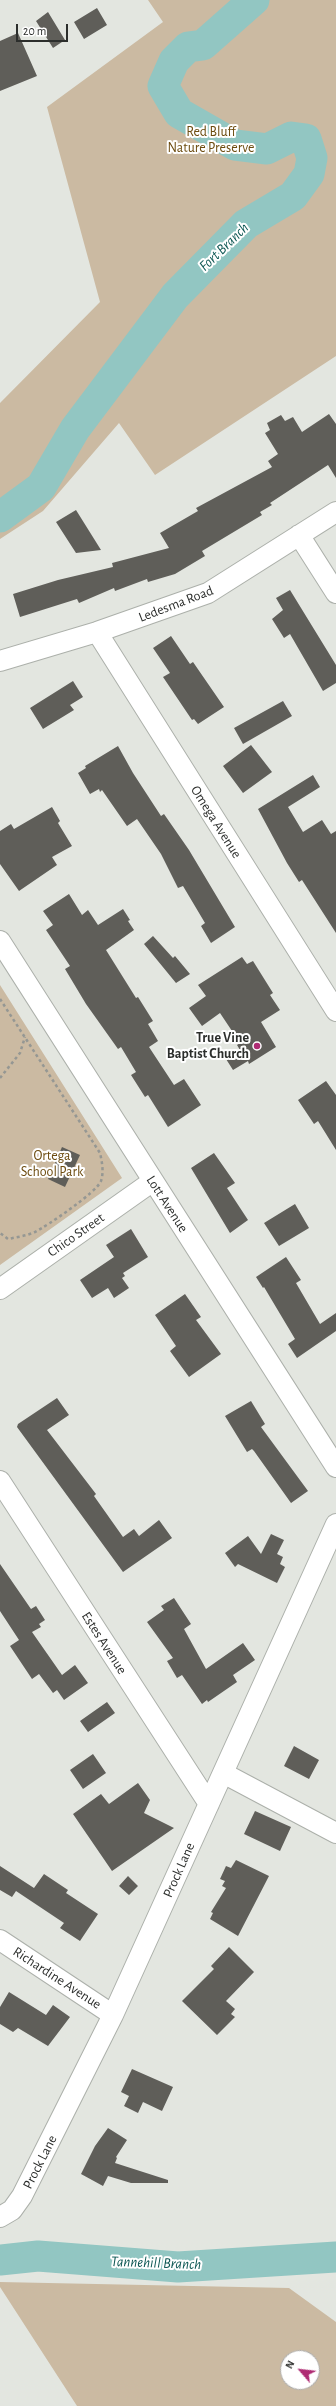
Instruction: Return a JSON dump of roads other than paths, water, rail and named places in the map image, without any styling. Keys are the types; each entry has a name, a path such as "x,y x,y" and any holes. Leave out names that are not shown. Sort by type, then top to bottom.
{"street":[{"name":"Ledesma Road","path":"0,661 96,632 208,593 336,512"},
{"path":"299,535 336,593"},
{"name":"Omega Avenue","path":"96,632 336,1011"},
{"name":"Lott Avenue","path":"0,941 336,1467"},
{"name":"Chico Street","path":"0,1289 153,1182"},
{"name":"Estes Avenue","path":"0,1481 209,1804"},
{"name":"Prock Lane","path":"6,2214 22,2196 113,2015 336,1524"},
{"path":"223,1773 336,1834"},
{"name":"Richardine Avenue","path":"0,1940 113,2015"}],"waterway":[{"name":"Fort Branch","path":"0,517 41,487 75,429 175,296 246,224 293,196 309,174 312,158 306,139 291,137 267,149 235,145 179,113 163,86 174,61 188,47 203,45 254,0"},
{"name":"Tannehill Branch","path":"0,2260 38,2256 178,2267 336,2257"}],"place":[{"name":"True Vine Baptist Church","path":"257,1046"}],"park label":[{"name":"Red Bluff Nature Preserve","path":"211,140"},
{"name":"Ortega School Park","path":"52,1164"}]}
